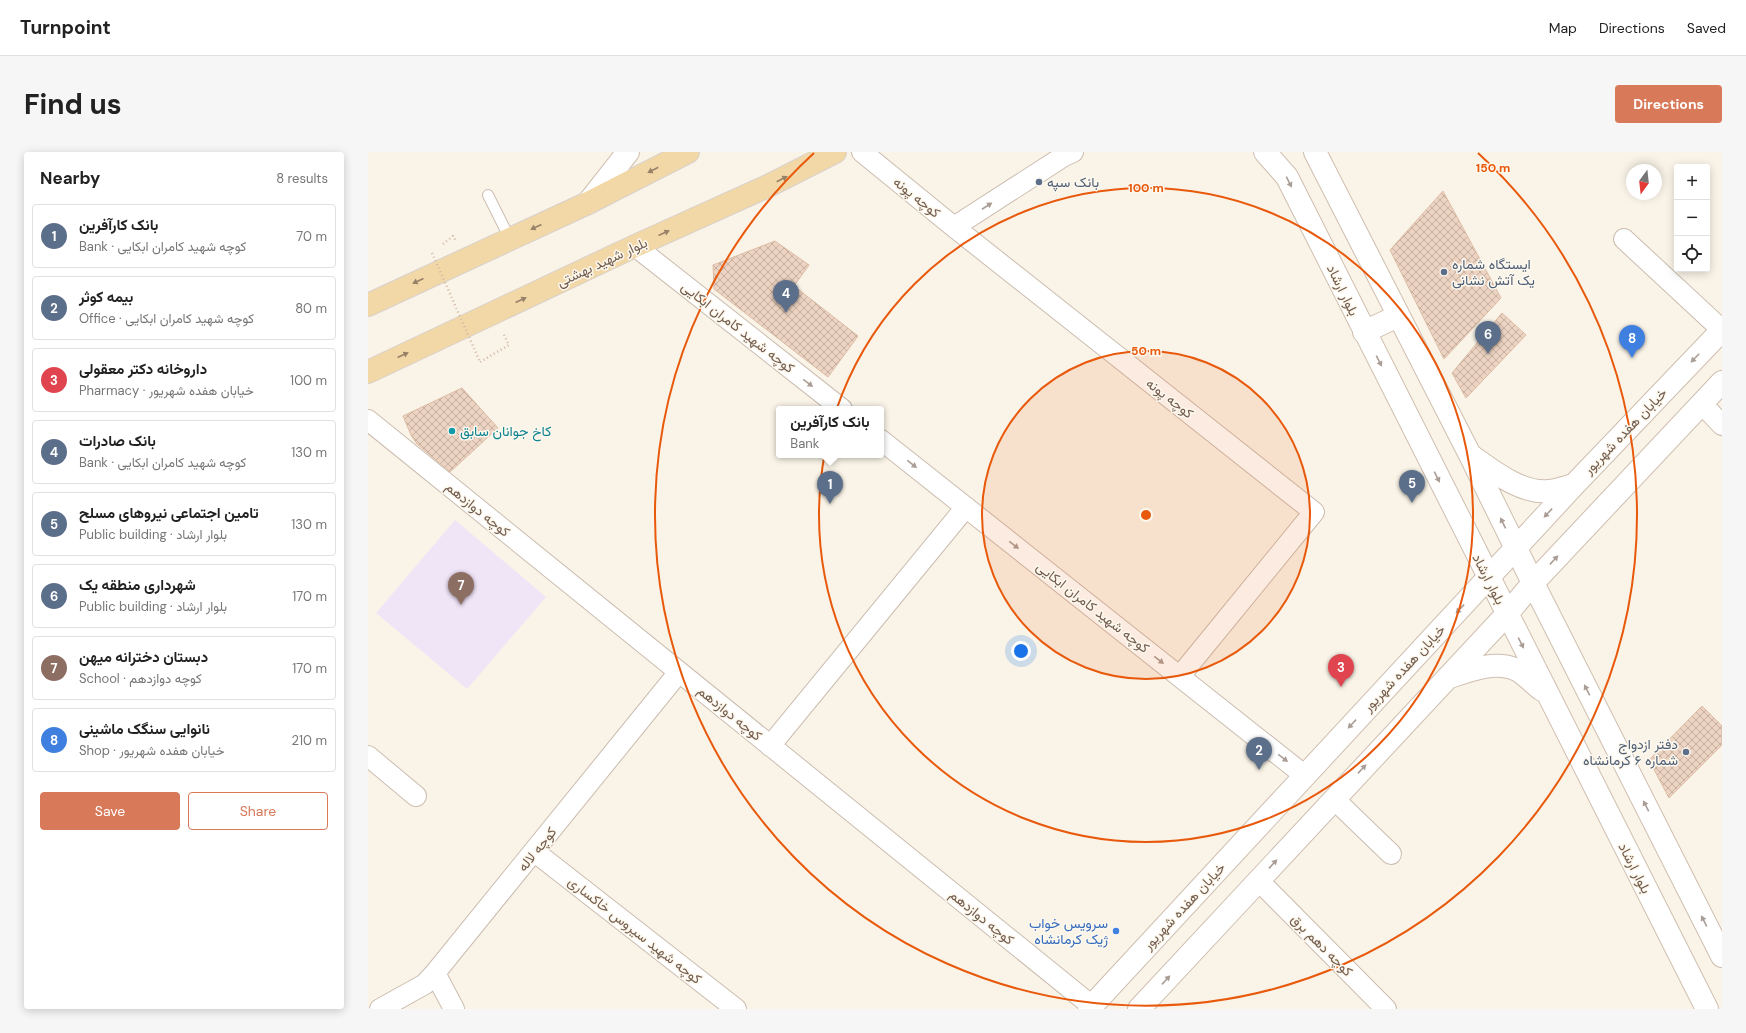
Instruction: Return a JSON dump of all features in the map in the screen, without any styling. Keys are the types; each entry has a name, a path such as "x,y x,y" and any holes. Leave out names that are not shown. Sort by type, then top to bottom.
{"main road":[{"path":"588,203 628,152"},
{"path":"368,305 588,203 688,152"},
{"name":"بلوار شهید بهشتی","path":"368,372 635,246 768,186 836,152"},
{"name":"بلوار ارشاد","path":"1265,152 1286,177 1707,1009"},
{"path":"1315,152 1470,455 1515,548 1722,956"},
{"path":"1364,332 1398,316"},
{"name":"خیابان هفده شهریور","path":"1090,1007 1515,548 1722,330"},
{"path":"1139,1009 1507,614 1533,583 1722,382"},
{"path":"1470,455 1502,478 1527,488 1549,492 1574,485"},
{"path":"1446,679 1473,669 1501,666 1518,671 1547,695"}],"street":[{"name":"کوچه پونه","path":"862,152 954,227 1314,512 1180,676"},
{"path":"954,227 1064,156 1073,152"},
{"path":"1624,238 1722,330"},
{"name":"کوچه شهید کامران ابکایی","path":"635,246 838,406"},
{"path":"1702,404 1722,425"},
{"name":"کوچه دوازدهم","path":"368,420 1090,1007"},
{"name":"کوچه شهید کامران ابکایی","path":"884,442 1304,775"},
{"path":"770,746 966,507"},
{"name":"کوچه لاله","path":"380,1009 425,984 435,973 535,852 679,672"},
{"path":"368,756 416,796"},
{"path":"1334,799 1391,854"},
{"name":"کوچه شهید سیروس خاکساری","path":"535,852 736,1009"},
{"name":"کوچه دهم برق","path":"1258,880 1386,1009"},
{"path":"435,973 454,1009"}],"lane":[{"path":"488,195 510,239"}],"path":[{"path":"432,254 480,362 509,345"}],"shaded area":[{"path":"455,520 546,597 467,689 376,613"}],"building":[{"name":"ایستگاه شماره یک آتش نشانی","path":"1443,191 1501,298 1444,359 1390,250"},
{"path":"775,241 809,265 794,286 858,336 828,377 714,289 713,265"},
{"path":"1502,313 1526,335 1466,398 1452,373"},
{"name":"کاخ جوانان سابق","path":"462,388 498,428 450,472 417,444 411,435 403,416"},
{"name":"دفتر ازدواج شماره ۶ کرمانشاه","path":"1702,706 1722,726 1722,745 1669,798 1649,760"}],"place":[{"name":"بانک سپه","path":"1039,182"},
{"name":"ایستگاه شماره یک آتش نشانی","path":"1444,272"},
{"name":"بانک صادرات","path":"786,313"},
{"name":"شهرداری منطقه یک","path":"1488,354"},
{"name":"نانوایی سنگک ماشینی","path":"1632,358"},
{"name":"کاخ جوانان سابق","path":"452,431"},
{"name":"تامین اجتماعی نیروهای مسلح","path":"1412,503"},
{"name":"بانک کارآفرین","path":"830,504"},
{"name":"دبستان دخترانه میهن","path":"461,605"},
{"name":"داروخانه دکتر معقولی","path":"1341,687"},
{"name":"دفتر ازدواج شماره ۶ کرمانشاه","path":"1686,752"},
{"name":"بیمه کوثر","path":"1259,770"},
{"name":"سرویس خواب ژیک کرمانشاه","path":"1116,931"}]}
